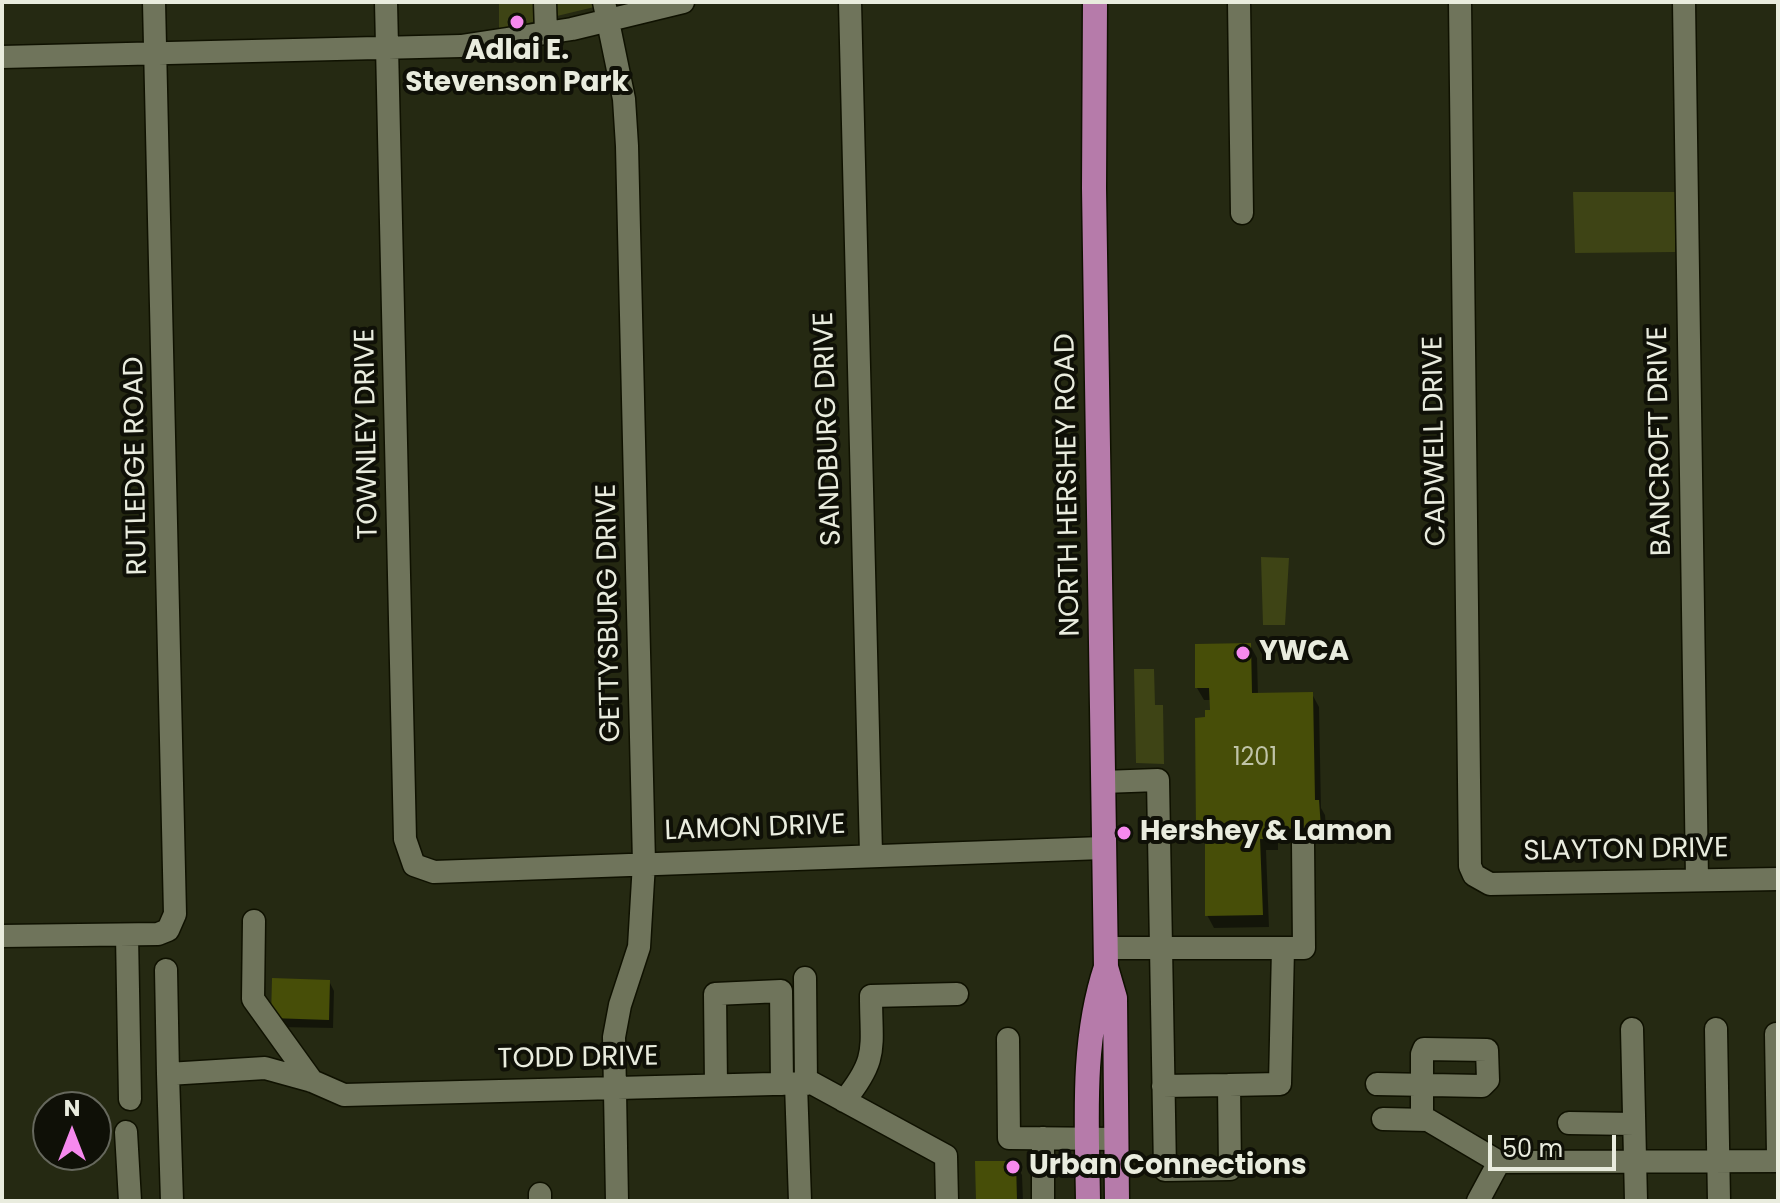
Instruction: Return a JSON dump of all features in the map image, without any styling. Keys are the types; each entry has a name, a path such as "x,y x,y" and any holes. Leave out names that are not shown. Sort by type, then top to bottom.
{"main road":[{"name":"NORTH HERSHEY ROAD","path":"1095,2 1103,848 1106,957 1115,998 1117,1201"},
{"name":"NORTH HERSHEY ROAD","path":"1088,1201 1087,1139 1094,1003 1106,957"}],"street":[{"name":"RUTLEDGE ROAD","path":"127,935 158,934 169,928 175,914 174,743 154,2"},
{"name":"TOWNLEY DRIVE","path":"386,2 405,839 413,862"},
{"path":"545,2 546,33"},
{"path":"2,57 461,46 546,33 606,11 683,2"},
{"name":"SANDBURG DRIVE","path":"850,2 871,854"},
{"path":"1239,2 1242,213"},
{"name":"CADWELL DRIVE","path":"1460,2 1468,853 1476,877"},
{"name":"BANCROFT DRIVE","path":"1684,2 1697,879"},
{"name":"GETTYSBURG DRIVE","path":"606,11 624,99 627,146 644,863 639,947 618,1015 613,1087 617,1201"},
{"path":"1103,782 1158,780 1165,1170 1230,1169 1229,1085"},
{"path":"1106,957 1160,948 1304,948 1303,843"},
{"name":"LAMON DRIVE","path":"413,862 434,872 1103,848"},
{"name":"SLAYTON DRIVE","path":"1476,877 1490,884 1778,879"},
{"path":"254,921 253,999 312,1081"},
{"path":"2,936 127,935 130,1099"},
{"path":"1163,1086 1280,1084 1283,948"},
{"path":"166,970 172,1201"},
{"path":"794,1084 805,978"},
{"path":"716,1085 715,994 781,991 794,1084 800,1201"},
{"path":"844,1101 867,1073 871,1056 871,996 957,994"},
{"path":"1632,1029 1636,1201"},
{"path":"1716,1029 1719,1201"},
{"path":"1776,1034 1778,1154"},
{"path":"1008,1039 1009,1138 1117,1139"},
{"name":"TODD DRIVE","path":"168,1074 265,1068 312,1081 344,1095 812,1083 946,1156 947,1201"},
{"path":"1377,1084 1422,1085 1422,1119"},
{"path":"1383,1119 1422,1119 1499,1162 1778,1161"},
{"path":"1569,1123 1634,1124"},
{"path":"126,1132 130,1201"},
{"path":"1043,1138 1043,1201"},
{"path":"1478,1201 1499,1162"}],"green space":[{"name":"Adlai E. Stevenson Park","path":"499,2 615,2 499,30"},
{"path":"1573,192 1675,192 1675,252 1575,253"},
{"path":"1261,557 1289,558 1285,625 1263,625"},
{"path":"1134,669 1154,669 1155,705 1163,705 1164,764 1136,763"}],"building":[{"path":"1251,643 1252,693 1313,692 1315,800 1319,800 1321,828 1272,829 1272,839 1260,839 1263,915 1205,916 1205,832 1196,831 1195,718 1205,717 1205,710 1210,710 1209,688 1195,688 1195,644"},
{"path":"272,978 330,980 329,1020 271,1018"},
{"path":"975,1161 1016,1161 1017,1201 976,1201"}],"place":[{"name":"Adlai E. Stevenson Park","path":"517,22"},
{"name":"YWCA","path":"1243,653"},
{"name":"Hershey & Lamon","path":"1124,833"},
{"name":"Urban Connections","path":"1013,1167"}]}
